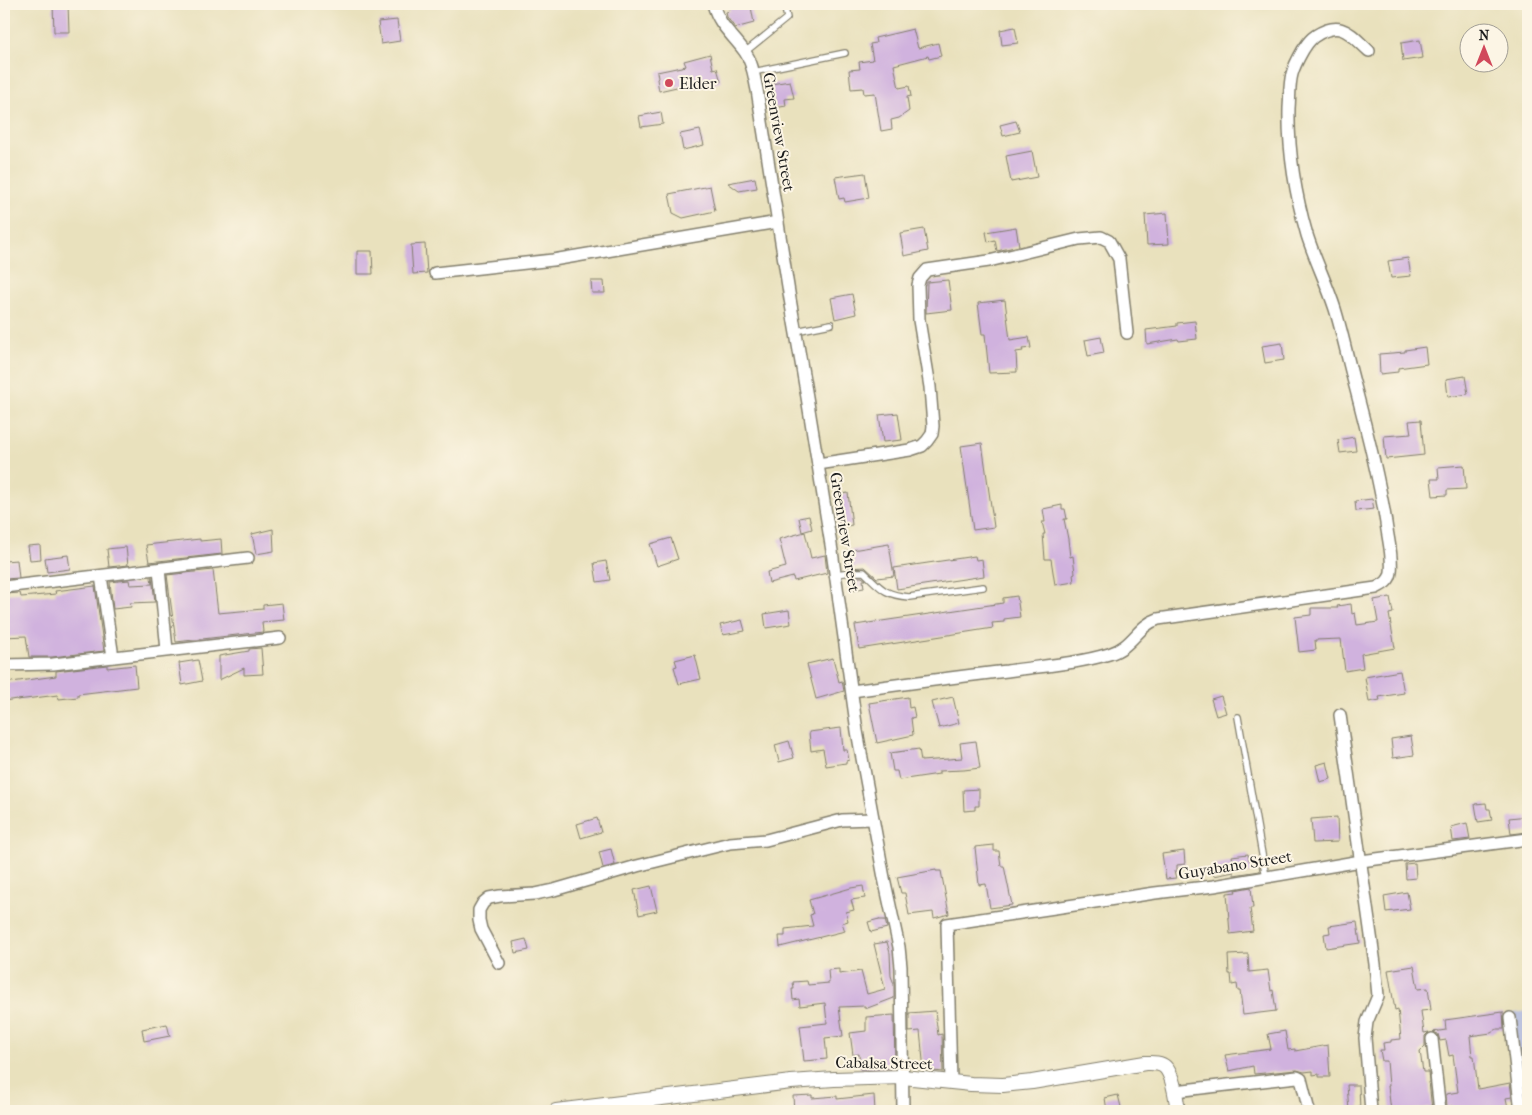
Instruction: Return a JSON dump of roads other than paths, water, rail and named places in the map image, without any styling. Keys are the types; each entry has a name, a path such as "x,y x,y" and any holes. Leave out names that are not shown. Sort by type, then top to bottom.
{"street":[{"name":"Greenview Street","path":"713,4 716,15 724,28 745,52 751,65 757,90 818,464 857,731 899,947 901,967 903,1111"},
{"path":"852,691 1061,664 1110,654 1123,648 1150,622 1158,619 1376,588 1386,583 1391,572 1391,558 1383,502 1335,308 1320,271 1299,201 1292,165 1289,129 1292,73 1310,40 1332,28 1340,28 1349,33 1369,51"},
{"path":"435,273 553,260 778,222"},
{"path":"818,464 910,450 922,446 932,434 930,387 920,320 918,285 920,278 928,270 989,261 1079,239 1101,237 1109,241 1119,258 1127,333"},
{"path":"4,587 248,558"},
{"path":"159,570 168,650"},
{"path":"101,576 113,656"},
{"path":"4,665 53,664 280,638"},
{"path":"1340,715 1378,996 1367,1022 1366,1038 1371,1111"},
{"path":"499,963 478,920 479,910 489,898 535,894 554,890 637,866 730,843 766,840 842,820 874,819"},
{"name":"Guyabano Street","path":"951,1082 947,924 1266,877 1361,861 1528,839"},
{"path":"1510,1018 1521,1111"},
{"path":"1432,1039 1440,1111"},
{"name":"Cabalsa Street","path":"556,1111 791,1082 834,1079 903,1078 1002,1085 1150,1063 1164,1066 1169,1074 1175,1091 1178,1111"},
{"path":"1175,1091 1297,1077 1302,1078 1309,1111"}],"lane":[{"path":"745,52 787,18 784,4"},
{"path":"753,72 845,53"},
{"path":"796,331 831,324"},
{"path":"835,574 864,572 882,590 889,594 904,597 983,587"},
{"path":"1238,717 1266,877"}],"place":[{"name":"Elder","path":"669,83"}]}
